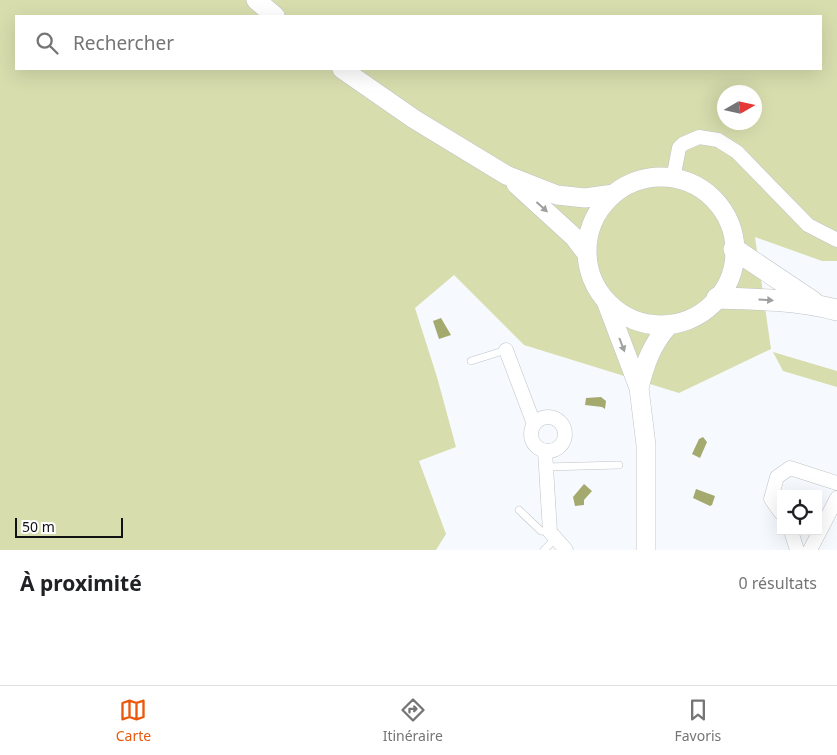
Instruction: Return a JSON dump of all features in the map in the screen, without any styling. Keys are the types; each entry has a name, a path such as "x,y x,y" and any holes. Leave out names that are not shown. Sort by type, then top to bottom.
{"main road":[{"path":"256,0 274,15"},
{"path":"343,70 414,120 506,175 557,196 585,198 614,194 642,180 673,179 699,188 719,207 731,231 734,249 730,276 717,298 696,316 670,325 656,325 635,320 616,310 606,301"},
{"path":"506,175 574,237 587,254"},
{"path":"614,194 600,209 591,227 587,254 592,279 606,301 639,388 646,444 647,550 632,550"},
{"path":"734,249 827,308"},
{"path":"717,298 764,300 827,308"},
{"path":"639,388 645,363 655,342 670,325"}],"street":[{"path":"673,179 679,148 683,144 699,138 718,140 737,152 808,225 837,240"},
{"path":"506,350 534,424"},
{"path":"544,418 556,420 564,428 564,440 561,445 556,449 545,451 535,446 530,435 534,424 544,418"},
{"path":"545,451 550,541 566,550"},
{"path":"777,507 771,499 777,477 790,468 837,483"},
{"path":"810,550 837,498"},
{"path":"792,535 798,550"}],"lane":[{"path":"471,361 506,350"},
{"path":"546,467 619,465"},
{"path":"519,510 550,541"}],"shaded area":[{"path":"0,0 837,0 837,261 822,261 755,237 771,349 679,393 524,345 454,275 415,308 437,377 456,447 419,461 446,534 436,550 0,550"},
{"path":"441,318 451,335 439,339 433,321"},
{"path":"773,352 837,371 837,387 783,371"},
{"path":"601,397 606,401 605,409 585,405 586,398"},
{"path":"703,437 707,442 700,458 692,454 699,439"},
{"path":"584,484 592,491 584,500 584,505 575,506 573,497"},
{"path":"696,489 715,496 712,505 710,506 693,498"}]}
